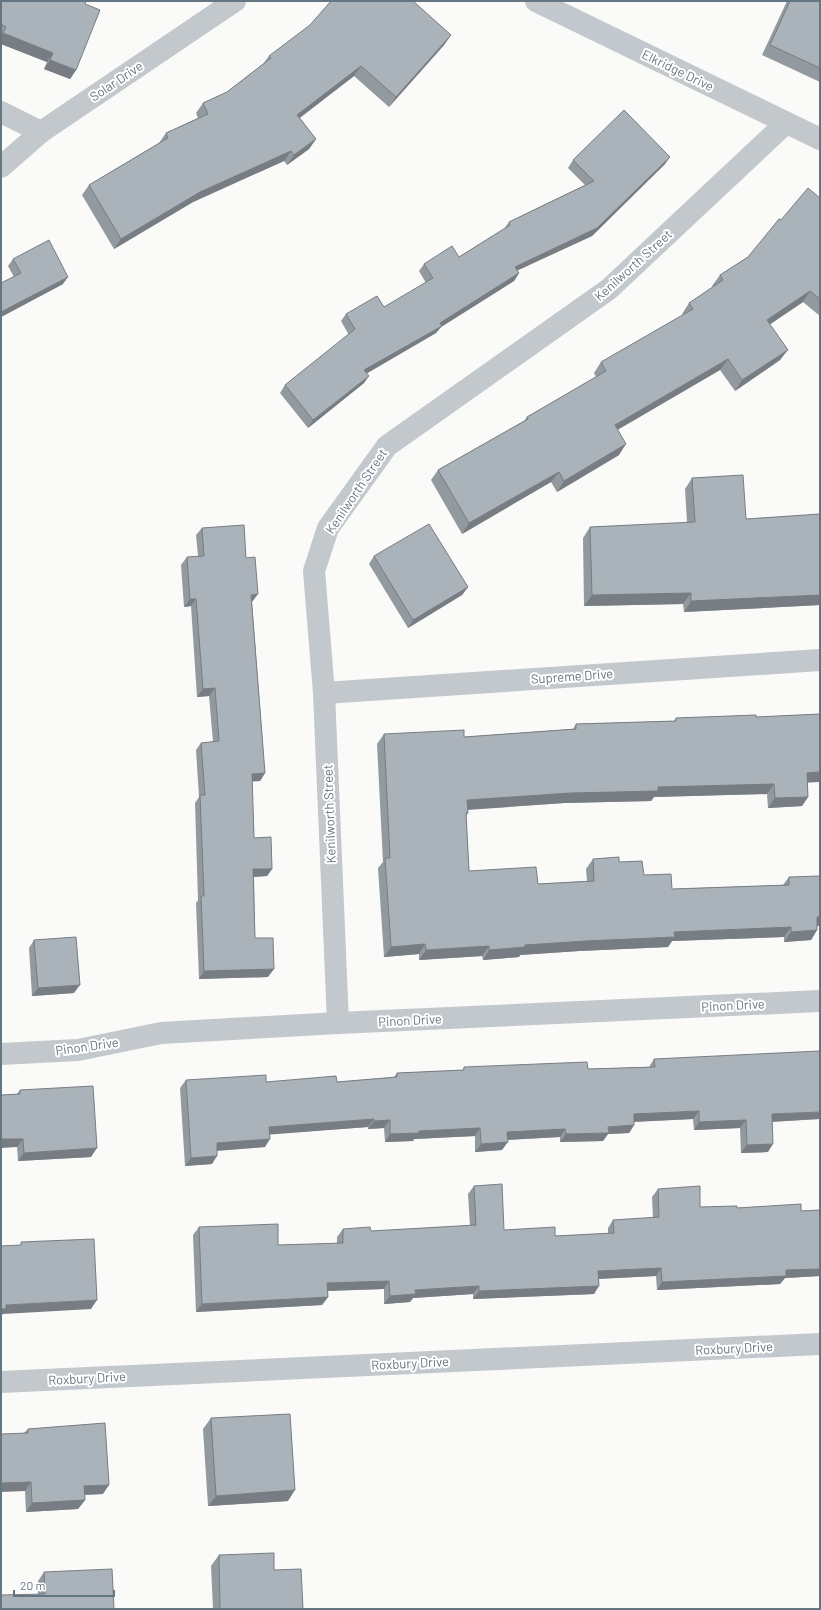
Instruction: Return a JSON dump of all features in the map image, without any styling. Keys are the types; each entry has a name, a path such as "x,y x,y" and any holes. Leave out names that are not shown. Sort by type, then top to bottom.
{"street":[{"name":"Solar Drive","path":"1,167 41,132 235,1"},
{"name":"Elkridge Drive","path":"536,1 820,139"},
{"path":"1,112 41,132"},
{"name":"Kenilworth Street","path":"338,1023 324,693 314,571 328,528 386,446 609,289 786,123"},
{"name":"Supreme Drive","path":"324,693 820,660"},
{"name":"Pinon Drive","path":"1,1054 78,1050 161,1033 338,1023 820,1001"},
{"name":"Roxbury Drive","path":"1,1382 820,1344"}],"building":[{"path":"1,1 86,1 85,4 100,10 76,70 50,60 53,53 3,33 6,27 1,24"},
{"path":"331,1 413,1 451,35 396,97 361,66 297,115 316,139 294,155 291,151 200,192 121,239 89,185 168,138 166,133 208,114 203,103 227,92 271,58 269,56 310,25"},
{"path":"790,1 820,1 820,68 770,45"},
{"path":"624,110 670,157 597,228 515,267 519,273 440,323 442,326 364,370 369,376 313,420 285,385 355,329 346,314 377,296 384,307 433,278 424,264 452,246 459,257 510,225 509,222 594,181 573,160"},
{"path":"808,188 820,198 820,299 810,291 767,320 788,350 742,380 728,359 615,425 626,444 564,481 559,472 469,523 438,470 528,419 527,417 606,371 601,362 693,309 689,303 723,280 720,275 748,257 779,219 781,220"},
{"path":"49,240 68,277 1,312 1,283 21,273 13,259"},
{"path":"743,475 746,519 820,514 820,595 691,601 691,593 592,595 590,527 695,522 692,478"},
{"path":"429,524 468,587 413,620 374,556"},
{"path":"244,525 246,558 255,557 258,594 251,595 265,773 252,774 254,838 271,837 272,869 253,869 255,938 273,938 274,969 204,971 201,896 204,896 200,795 205,795 201,743 219,741 215,688 203,689 196,599 190,599 187,557 204,556 202,528"},
{"path":"820,714 820,772 807,773 808,797 775,798 774,784 658,787 658,791 571,793 467,800 468,813 466,813 469,871 536,867 538,884 594,881 593,859 619,857 619,862 642,861 644,875 671,874 672,889 789,885 789,877 820,876 820,916 817,917 817,930 791,932 791,927 674,932 675,937 525,945 525,947 489,950 489,946 426,950 425,944 391,947 385,858 390,858 384,734 464,730 464,737 576,729 576,724 676,721 676,718 756,715 756,717"},
{"path":"76,937 80,985 38,988 34,940"},
{"path":"820,1051 820,1112 772,1114 773,1144 747,1145 746,1120 699,1122 699,1111 634,1114 634,1125 608,1127 609,1133 566,1134 565,1129 507,1132 508,1142 481,1144 480,1128 390,1134 390,1120 374,1121 374,1119 269,1127 270,1139 217,1143 217,1156 191,1158 186,1080 266,1075 266,1082 336,1076 337,1082 397,1077 397,1073 464,1070 464,1067 587,1062 588,1069 655,1067 654,1059"},
{"path":"93,1086 97,1148 24,1153 23,1139 1,1139 1,1095 20,1094 20,1090"},
{"path":"502,1184 504,1230 555,1227 555,1236 614,1233 613,1220 659,1217 658,1189 700,1186 700,1207 737,1206 737,1208 801,1204 801,1211 820,1210 820,1269 786,1270 786,1276 662,1282 661,1268 598,1271 599,1286 479,1291 479,1286 415,1290 416,1294 390,1296 389,1281 327,1283 328,1297 202,1304 199,1227 278,1224 278,1245 343,1243 343,1229 370,1227 371,1231 476,1225 474,1186"},
{"path":"94,1239 97,1300 6,1305 6,1309 1,1309 1,1246 21,1245 21,1242"},
{"path":"290,1414 295,1490 216,1496 211,1418"},
{"path":"105,1423 109,1485 84,1486 85,1500 32,1503 31,1482 1,1483 1,1434 28,1433 28,1429"},
{"path":"274,1553 274,1570 301,1569 303,1609 220,1609 219,1555"},
{"path":"112,1569 114,1609 1,1609 1,1595 45,1594 44,1572"}]}
